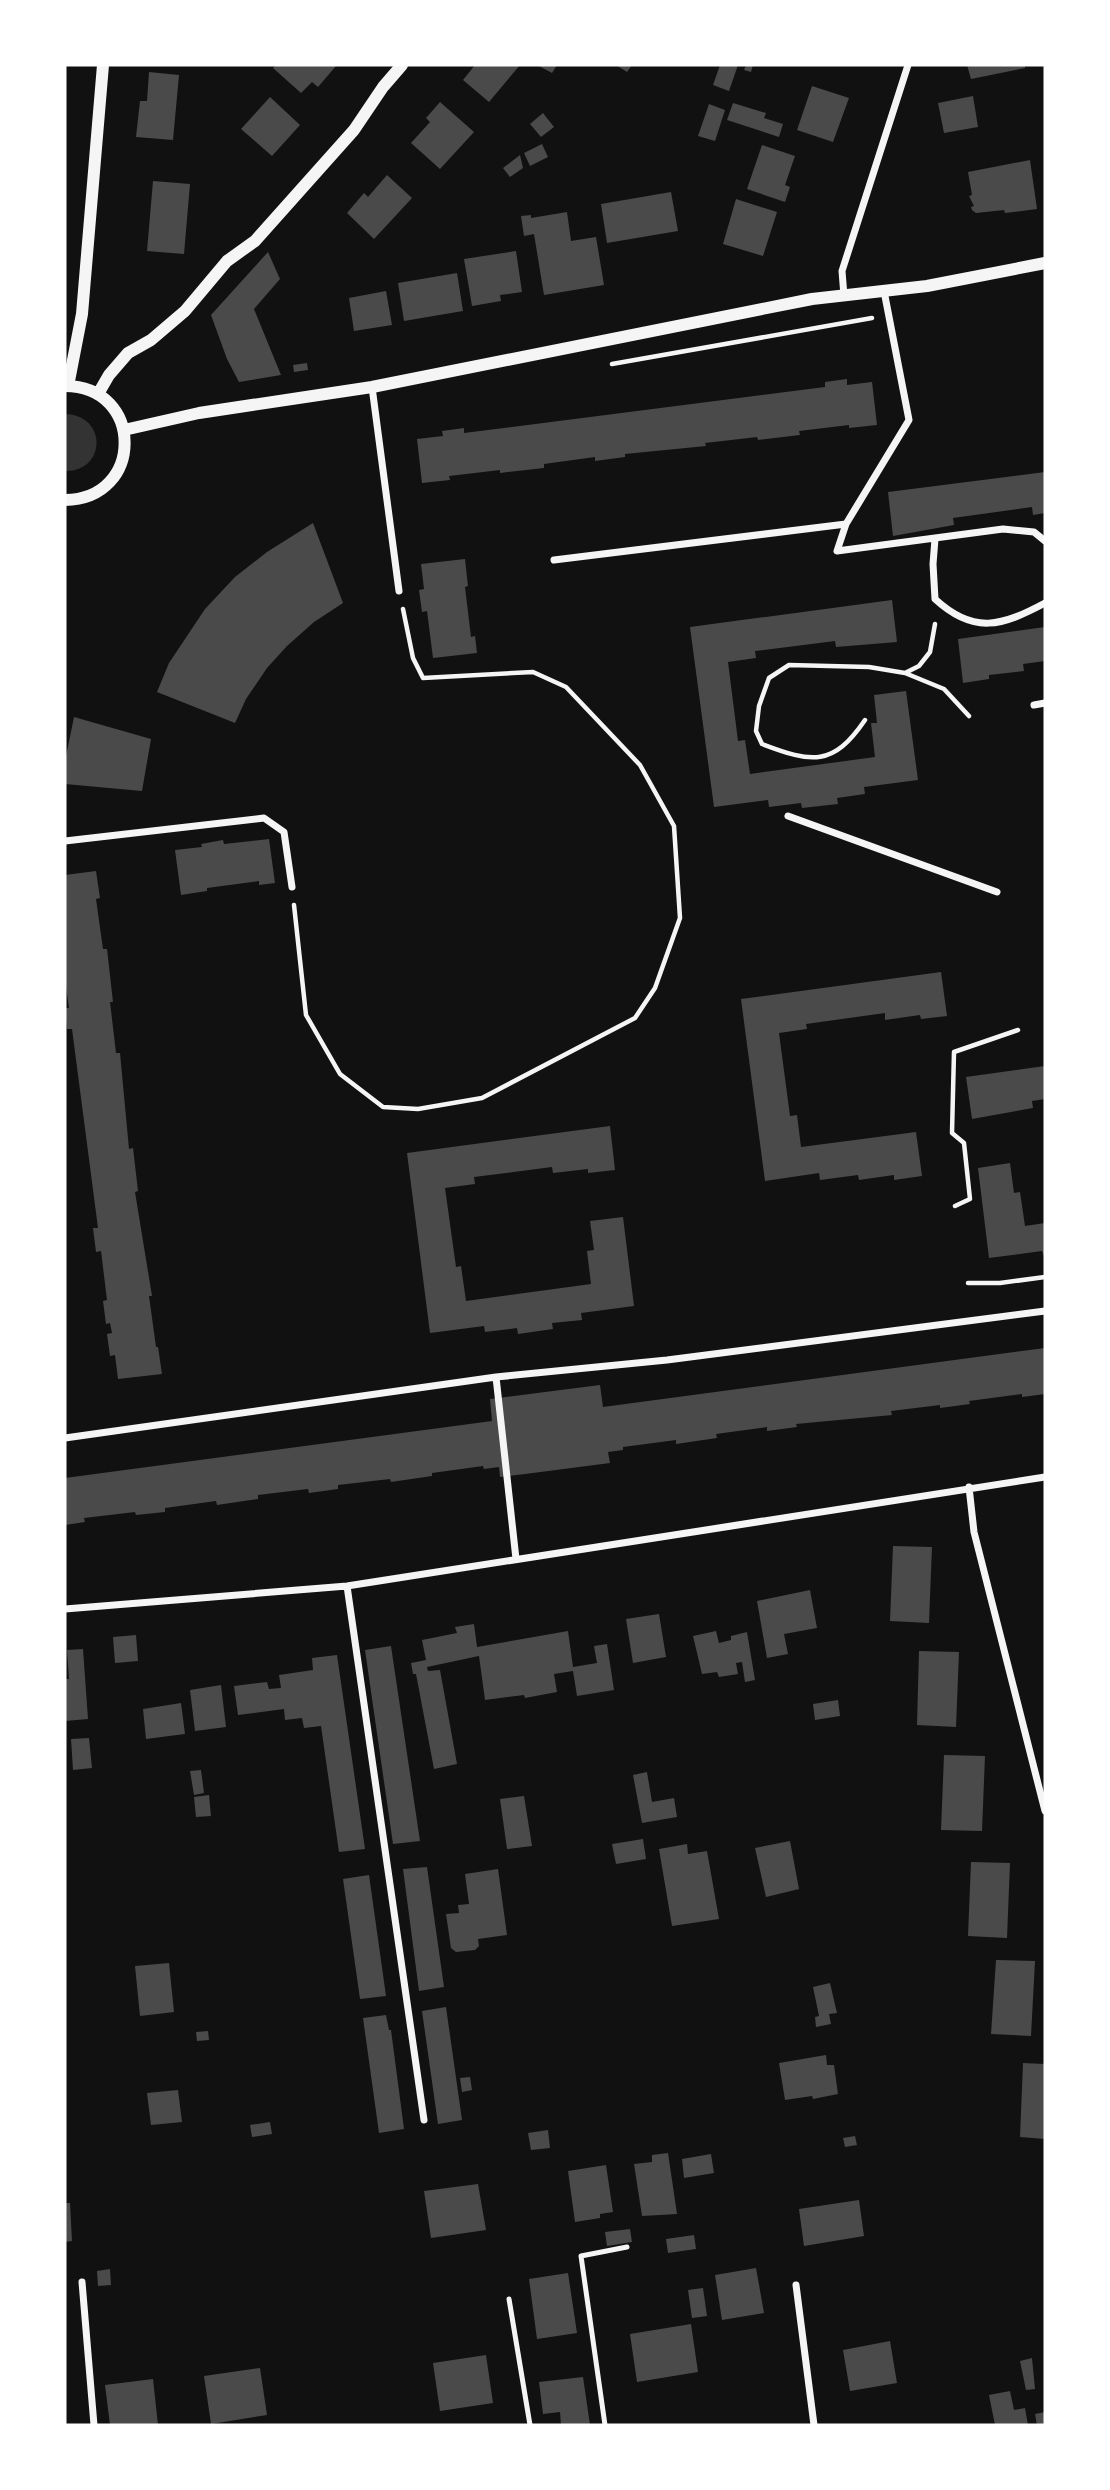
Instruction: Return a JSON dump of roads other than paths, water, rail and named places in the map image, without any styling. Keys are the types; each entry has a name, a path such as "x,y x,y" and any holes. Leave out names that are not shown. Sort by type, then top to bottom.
{"street":[{"path":"65,500 90,496 104,488 115,476 124,454 124,430 119,416 110,404 83,387 66,386 82,314 103,65"},
{"path":"98,394 109,375 128,354 151,340 185,311 227,261 255,241 354,130 383,87 402,65"},
{"path":"844,296 842,271 908,65"},
{"path":"124,430 199,413 372,387 812,299 927,286 1045,263"},
{"path":"884,291 909,420 846,524 837,551 1003,529 1034,532 1045,541"},
{"path":"372,387 399,591"},
{"path":"554,560 846,524"},
{"path":"934,540 934,599 950,614 977,624 1004,622 1045,604"},
{"path":"1034,705 1045,703"},
{"path":"788,816 998,892"},
{"path":"65,841 264,818 284,832 292,887"},
{"path":"65,1437 496,1377 667,1360 1045,1311"},
{"path":"496,1377 516,1559"},
{"path":"65,1609 347,1586 1045,1477"},
{"path":"969,1487 974,1532 1045,1811"},
{"path":"347,1586 424,2120"},
{"path":"82,2282 94,2425"},
{"path":"796,2285 814,2425"}],"lane":[{"path":"605,2425 581,2256 627,2247"},
{"path":"509,2299 530,2425"}]}
